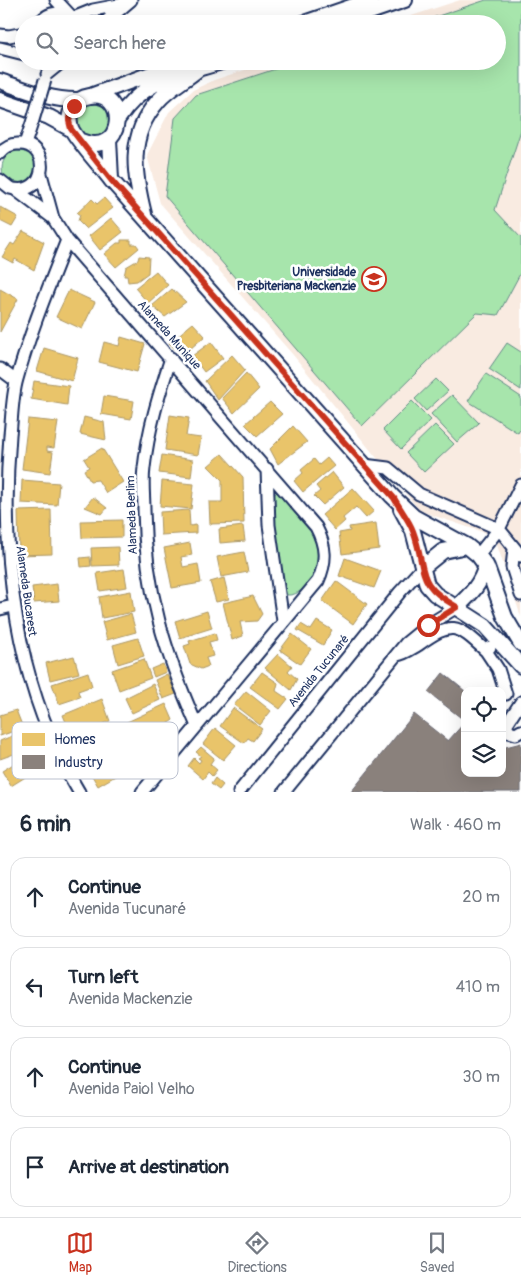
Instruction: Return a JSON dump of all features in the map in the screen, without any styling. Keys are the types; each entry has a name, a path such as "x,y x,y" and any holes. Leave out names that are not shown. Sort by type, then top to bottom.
{"main road":[{"path":"327,15 371,0"},
{"path":"361,15 405,0"},
{"path":"0,82 62,100 80,100 162,70"},
{"path":"118,119 128,103 149,86 198,70"},
{"path":"145,215 135,178 134,159 140,132 158,100 198,70"},
{"path":"93,96 108,100 118,119 117,127 109,139 111,180"},
{"path":"0,100 49,117 71,129 111,180 145,215 394,498 414,517 432,529 467,546 482,560 505,617 521,644"},
{"path":"71,129 70,113 80,100"},
{"path":"81,141 95,144 109,139"},
{"path":"394,498 413,531 427,585 435,594 486,626 521,666"},
{"path":"422,568 443,551 467,546"},
{"path":"457,607 476,589 482,560"}],"street":[{"path":"43,15 48,0"},
{"path":"56,0 70,15"},
{"path":"85,15 106,7 128,2"},
{"path":"113,15 128,2"},
{"path":"0,34 9,36 15,35"},
{"path":"0,48 15,52"},
{"path":"0,153 13,144 25,144 47,70"},
{"path":"46,77 53,70"},
{"name":"Alameda Munique","path":"25,144 37,153 42,167 41,174 53,218 67,240 316,527 324,548 323,569 318,581 178,749"},
{"path":"9,188 28,188 41,174"},
{"name":"Alameda Munique","path":"0,180 53,218"},
{"name":"Alameda Bucarest","path":"45,722 20,649 13,606 4,516 8,451 16,381 67,240"},
{"name":"Alameda Berlim","path":"171,358 155,406 144,470 144,541 152,596 163,642 197,726"},
{"path":"0,369 16,381"},
{"path":"364,465 388,468 419,494 499,528 518,552 512,567 521,595"},
{"path":"267,469 268,525 283,621"},
{"path":"482,560 521,485"},
{"name":"Avenida Tucunaré","path":"239,792 394,599 422,568"},
{"path":"0,610 13,606"},
{"path":"284,792 396,655 417,633 457,607"},
{"path":"396,655 403,654 439,630 452,628 466,632 486,651 498,669 504,687"},
{"path":"486,651 498,639"},
{"path":"521,702 506,725 509,732 516,734 521,732"},
{"name":"Alameda Bucarest","path":"72,779 79,792"},
{"name":"Alameda Munique","path":"142,792 153,779"}],"shaded area":[{"name":"Universidade Presbiteriana Mackenzie","path":"460,0 521,0 521,617 494,536 420,511 293,355 160,203 147,155 169,112 193,90 214,80 245,70 506,70 506,15 414,15"}],"green space":[{"name":"Universidade Presbiteriana Mackenzie","path":"486,0 521,0 521,130 495,210 521,238 521,272 498,315 477,313 362,426 165,196 175,118 196,95 272,70 506,70 506,15 441,15"},
{"path":"87,100 107,104 113,127 99,139 80,134 74,115"},
{"path":"19,151 26,152 31,156 35,161 35,175 31,180 26,184 19,185 12,184 7,180 3,175 2,168 3,161 7,156 12,152"},
{"path":"507,343 521,352 521,390 489,369"},
{"path":"486,374 521,397 521,428 518,433 468,401"},
{"path":"436,379 448,391 426,411 415,399"},
{"path":"452,395 479,423 457,442 431,414"},
{"path":"412,401 431,420 401,449 383,430"},
{"path":"435,425 454,444 424,472 406,453"},
{"path":"280,490 319,539 320,567 306,586 293,595 287,595 280,571 276,546 273,495"}],"building: Homes":[{"path":"104,198 113,208 86,229 78,221 80,215 77,213 92,199 97,204"},
{"path":"0,207 18,217 12,227 0,221"},
{"path":"111,218 123,232 100,250 89,236"},
{"path":"23,231 44,242 34,270 15,259 13,263 2,257 11,243 14,245"},
{"path":"121,240 131,240 131,244 136,244 139,248 116,267 104,254 117,243 121,243"},
{"path":"139,256 149,257 148,273 137,281 128,282 127,276 124,276 126,267 138,260"},
{"path":"156,271 168,285 148,303 135,288"},
{"path":"0,289 18,299 0,332"},
{"path":"172,289 186,302 165,317 152,306"},
{"path":"69,290 95,302 82,329 56,317"},
{"path":"193,323 205,336 182,356 169,343"},
{"path":"121,337 145,344 137,372 99,362 104,342 119,346"},
{"path":"211,342 223,358 204,372 192,356"},
{"path":"44,348 78,358 72,381 37,371"},
{"path":"232,355 245,370 218,400 205,381"},
{"path":"246,373 259,389 234,413 222,398"},
{"path":"34,381 69,386 67,405 31,399"},
{"path":"104,396 134,401 131,419 101,414"},
{"path":"270,402 282,414 257,436 245,424"},
{"path":"170,415 189,418 186,436 201,438 198,455 165,450"},
{"path":"84,417 104,422 106,440 80,434"},
{"path":"28,419 58,422 54,448 47,447 47,451 53,452 50,473 22,469"},
{"path":"293,426 307,442 278,464 270,449"},
{"path":"102,448 123,482 106,493 98,480 90,481 84,470 89,467 84,459"},
{"path":"222,454 243,477 244,523 210,524 209,502 222,502 222,480 208,466"},
{"path":"162,455 193,460 191,477 159,473"},
{"path":"327,458 334,466 303,492 294,481 303,473 301,470 314,459 319,465"},
{"path":"332,472 344,487 323,505 314,496 320,491 316,486"},
{"path":"22,480 59,483 57,505 21,503"},
{"path":"162,481 194,484 191,509 160,506"},
{"path":"353,488 374,511 366,518 356,507 343,518 345,521 335,530 322,515"},
{"path":"93,497 107,508 102,514 85,507"},
{"path":"51,510 52,554 19,555 18,511"},
{"path":"189,510 190,526 196,525 196,533 161,535 160,512"},
{"path":"122,520 122,537 82,538 81,521"},
{"path":"376,523 379,549 342,554 339,533 350,531 349,527"},
{"path":"243,526 245,541 220,543 219,529"},
{"path":"190,543 192,555 181,557 183,567 198,564 201,583 172,588 164,548"},
{"path":"118,547 119,565 92,566 91,548"},
{"path":"244,552 248,572 221,577 217,557"},
{"path":"90,557 91,566 81,567 80,558"},
{"path":"345,558 381,571 374,588 339,576"},
{"path":"124,569 127,587 100,591 97,573"},
{"path":"224,578 229,599 216,602 210,582"},
{"path":"336,581 367,604 353,624 322,601"},
{"path":"57,584 59,601 34,603 32,587"},
{"path":"131,591 134,612 102,618 99,597"},
{"path":"253,596 262,614 257,621 240,622 243,636 232,640 223,603"},
{"path":"207,611 212,628 180,638 175,621"},
{"path":"131,614 136,632 107,640 102,622"},
{"path":"317,621 332,630 323,645 297,630 301,624 311,630"},
{"path":"215,633 217,640 209,642 213,656 206,658 209,666 201,669 190,664 184,646 190,644 189,641"},
{"path":"292,634 311,649 300,664 280,650"},
{"path":"138,638 144,656 118,664 113,645"},
{"path":"278,654 292,666 288,671 297,679 291,690 265,668"},
{"path":"74,656 79,673 50,680 46,663"},
{"path":"144,659 151,678 119,690 112,670"},
{"path":"163,664 166,672 154,677 151,669"},
{"path":"88,672 92,686 78,691 80,697 59,704 52,684"},
{"path":"262,672 278,683 276,691 288,699 280,709 250,687"},
{"path":"167,674 176,694 163,699 155,680"},
{"path":"153,684 160,700 132,713 125,698"},
{"path":"246,691 271,711 260,725 234,705"},
{"path":"102,699 110,721 66,722 63,715"},
{"path":"166,704 173,720 170,722 127,722"},
{"path":"233,708 262,729 253,741 248,738 244,743 220,726"},
{"path":"16,710 21,722 12,722 12,732 0,736 0,715"},
{"path":"215,728 236,745 223,760 203,744"},
{"path":"12,736 12,755 0,759 0,741"},
{"path":"201,747 214,758 210,764 217,770 212,776 208,772 203,779 188,766 194,758 199,763 201,760 198,758 201,756 196,752"},
{"path":"12,765 12,779 22,779 11,786 2,771"},
{"path":"215,778 223,785 219,790 211,784"},
{"path":"94,779 110,779 98,786"}],"building: Industry":[{"path":"443,673 461,688 461,718 428,692"},
{"path":"414,714 448,741 461,726 461,777 506,777 506,747 521,743 521,792 351,792"}],"place":[{"name":"Universidade Presbiteriana Mackenzie","path":"374,279"}],"route":[{"path":"74,106 70,113 69,121 75,136 111,180 145,215 394,498 413,531 427,585 435,594 457,607 428,625"}]}
